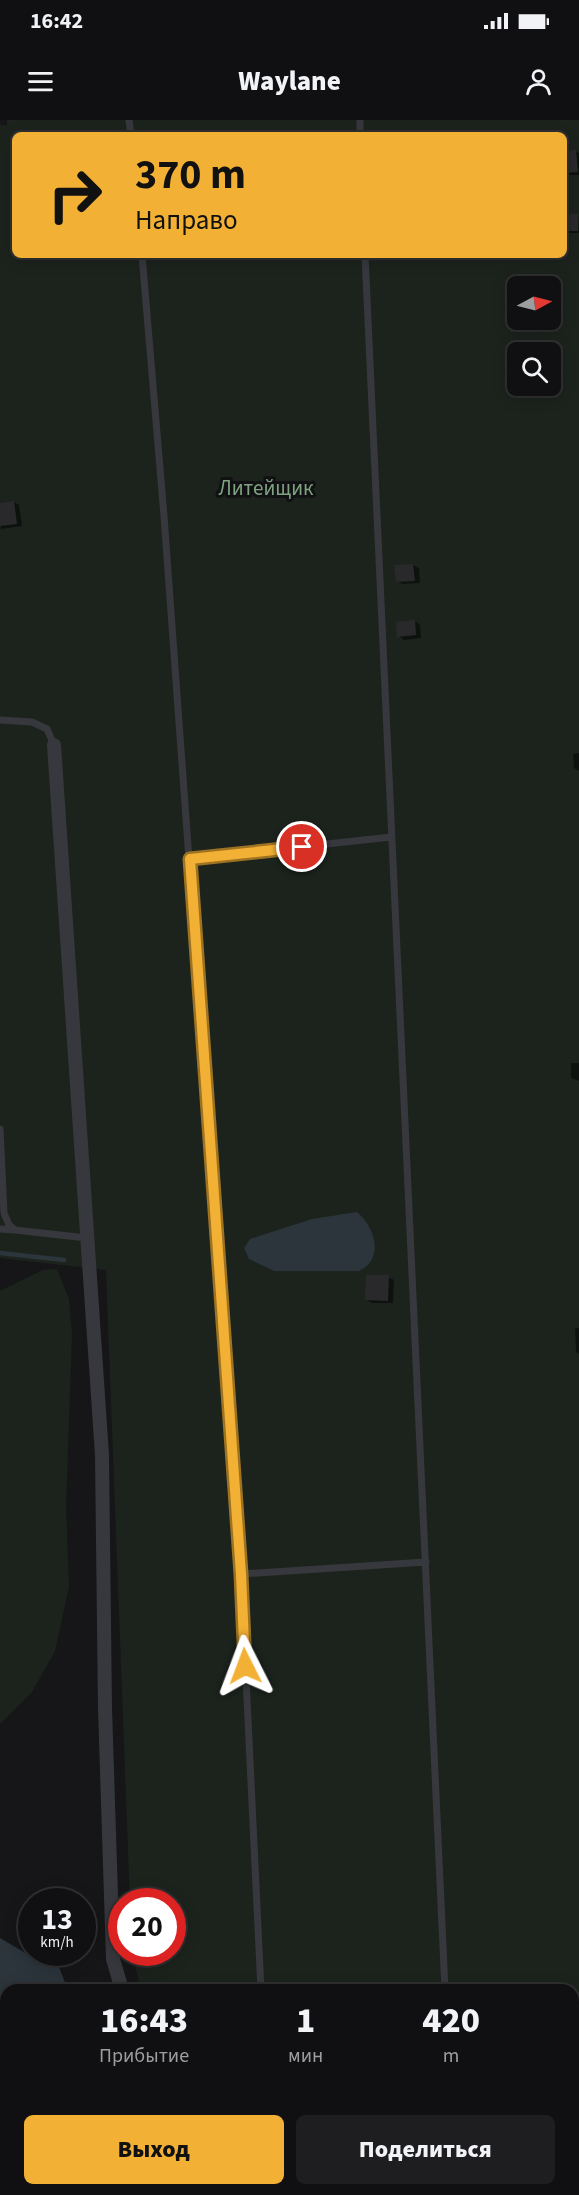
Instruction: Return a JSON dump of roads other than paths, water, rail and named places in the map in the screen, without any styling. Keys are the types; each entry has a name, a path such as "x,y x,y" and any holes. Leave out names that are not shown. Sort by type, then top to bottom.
{"street":[{"path":"54,745 102,1455 106,1620 105,1708 113,1959 120,1984"}],"lane":[{"path":"142,258 190,859 241,1574 261,1984"},
{"path":"365,258 445,1984"},
{"path":"0,720 32,723 47,729 54,745"},
{"path":"190,859 391,837"},
{"path":"0,1129 4,1214 9,1225 15,1230"},
{"path":"0,1229 87,1238"},
{"path":"241,1574 426,1562"}],"waterway":[{"path":"0,1253 64,1260"}],"park label":[{"name":"Литейщик","path":"266,488"}]}
